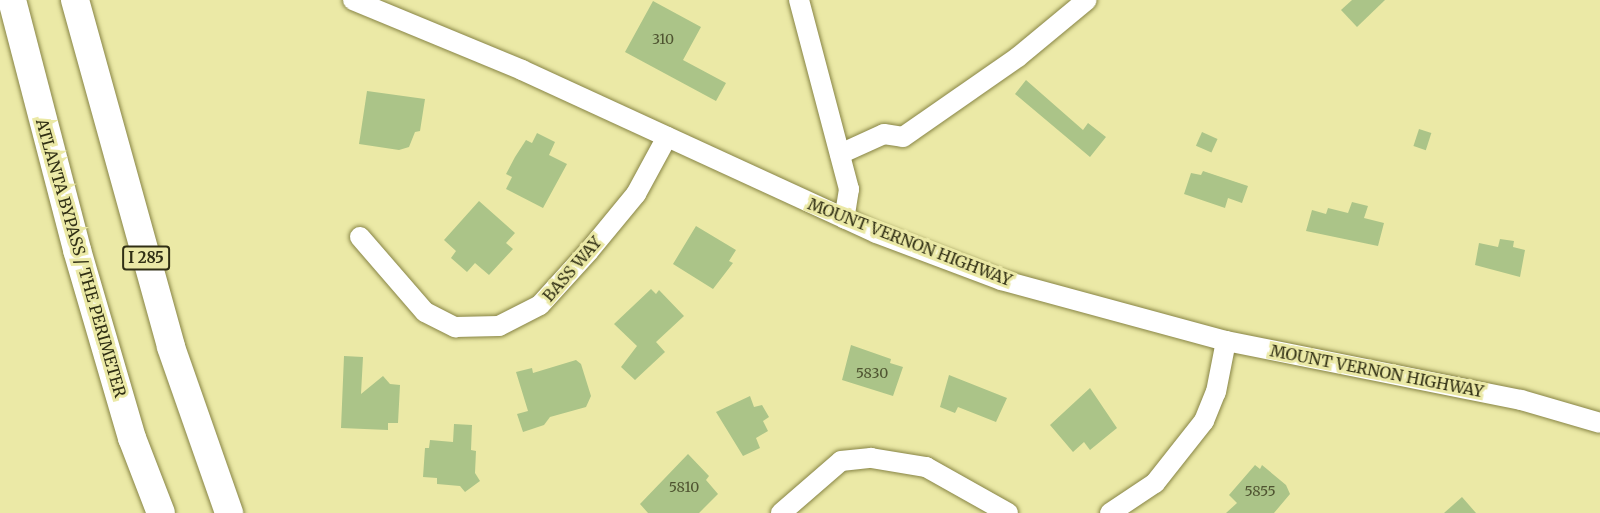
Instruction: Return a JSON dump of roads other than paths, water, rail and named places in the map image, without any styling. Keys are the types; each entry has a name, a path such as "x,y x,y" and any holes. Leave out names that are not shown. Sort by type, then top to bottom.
{"highway":[{"name":"ATLANTA BYPASS / THE PERIMETER","path":"12,0 48,148 132,438 161,513"},
{"name":"I 285","path":"75,0 171,347 229,513"}],"street":[{"name":"MOUNT VERNON HIGHWAY","path":"353,0 513,65 844,219 1001,280 1226,341 1510,397 1600,423"},
{"path":"799,0 849,189 844,219"},
{"path":"840,154 884,134 903,136 1018,57 1087,0"},
{"name":"BASS WAY","path":"360,237 425,312 455,327 499,326 540,305 589,251 636,194 667,137"},
{"path":"1110,513 1155,483 1204,422 1216,392 1226,341"},
{"path":"781,513 841,461 871,458 926,466 1008,513"}]}
